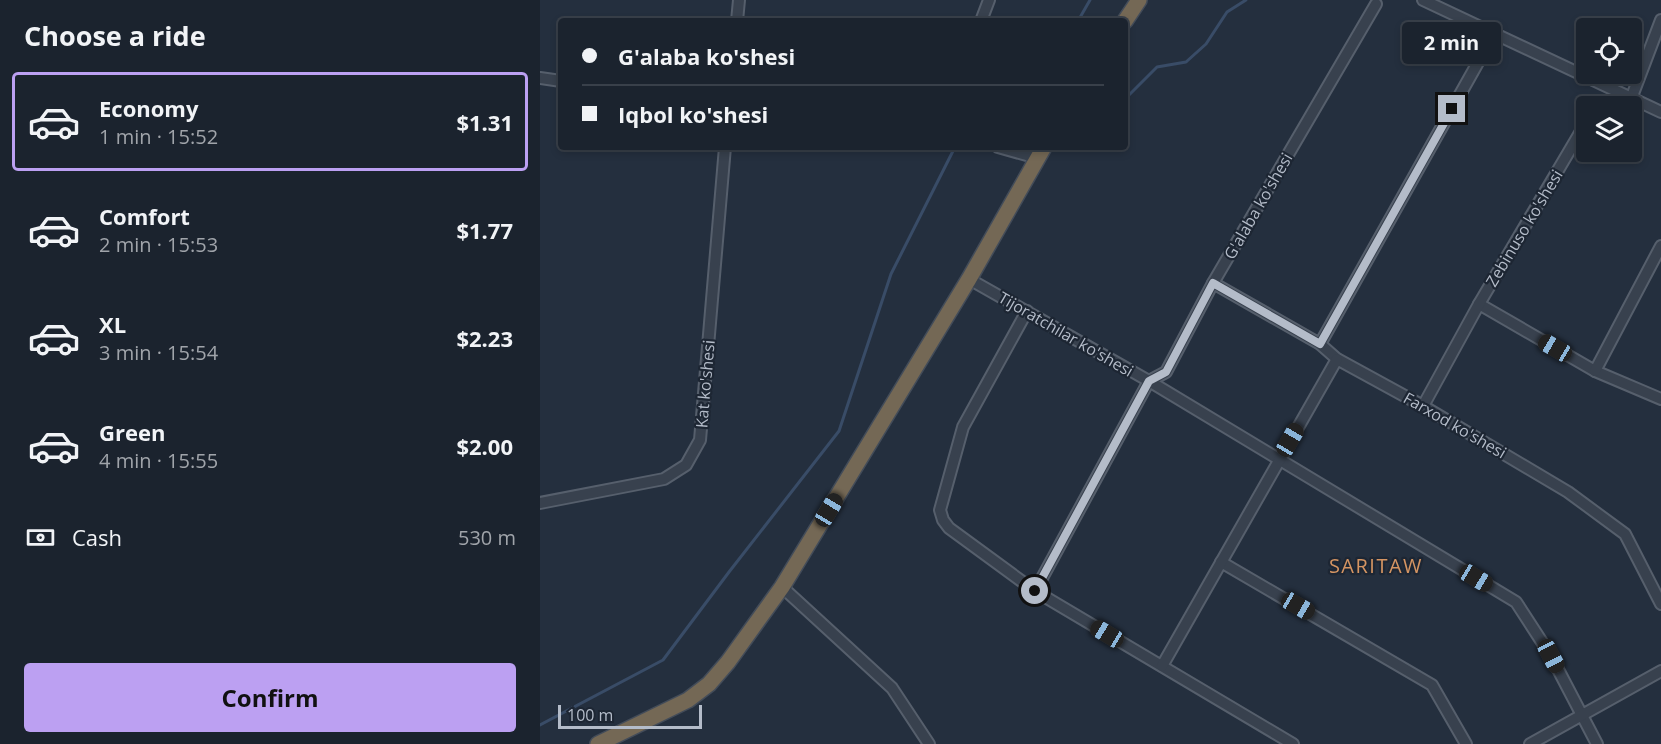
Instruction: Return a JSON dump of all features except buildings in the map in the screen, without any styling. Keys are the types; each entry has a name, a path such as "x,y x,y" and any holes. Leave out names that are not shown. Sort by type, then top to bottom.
{"highway":[{"path":"1127,18 1139,0"},
{"path":"598,744 688,700 709,684 728,662 782,587 969,279 1041,152"}],"street":[{"path":"737,18 739,0"},
{"path":"982,18 989,0"},
{"path":"1423,0 1625,96"},
{"name":"G'alaba ko'shesi","path":"1035,591 1149,381 1166,372 1213,283 1376,4"},
{"path":"1632,96 1661,20"},
{"path":"1320,344 1485,50"},
{"path":"540,78 558,81"},
{"path":"1642,104 1661,112"},
{"name":"Zebinuso ko'shesi","path":"1423,406 1479,304 1576,141"},
{"name":"Kat ko'shesi","path":"540,503 664,479 686,465 700,440 725,150"},
{"path":"1024,150 1041,152"},
{"path":"1595,371 1661,246"},
{"name":"Tijoratchilar ko'shesi","path":"969,279 1149,381 1516,602 1551,656 1597,744"},
{"name":"Farxod ko'shesi","path":"1213,283 1320,344 1337,359 1423,406 1568,492 1625,534 1661,604"},
{"name":"Zebinuso ko'shesi","path":"1479,304 1595,371 1661,399"},
{"path":"1027,311 963,427 940,510 943,520 950,528 1035,591 1293,744"},
{"path":"1162,666 1337,359"},
{"path":"1221,562 1432,685 1466,744"},
{"path":"782,587 892,688 929,744"},
{"path":"1530,744 1661,671"}],"waterway":[{"path":"1080,18 1090,0"},
{"path":"1128,96 1157,67 1186,62 1206,44 1227,12 1246,0"},
{"path":"540,725 663,660 839,431 891,274 953,151"}],"district":[{"name":"SARITAW","path":"1376,566"}],"route":[{"path":"1035,591 1149,381 1166,372 1213,283 1320,344 1452,109"}]}
